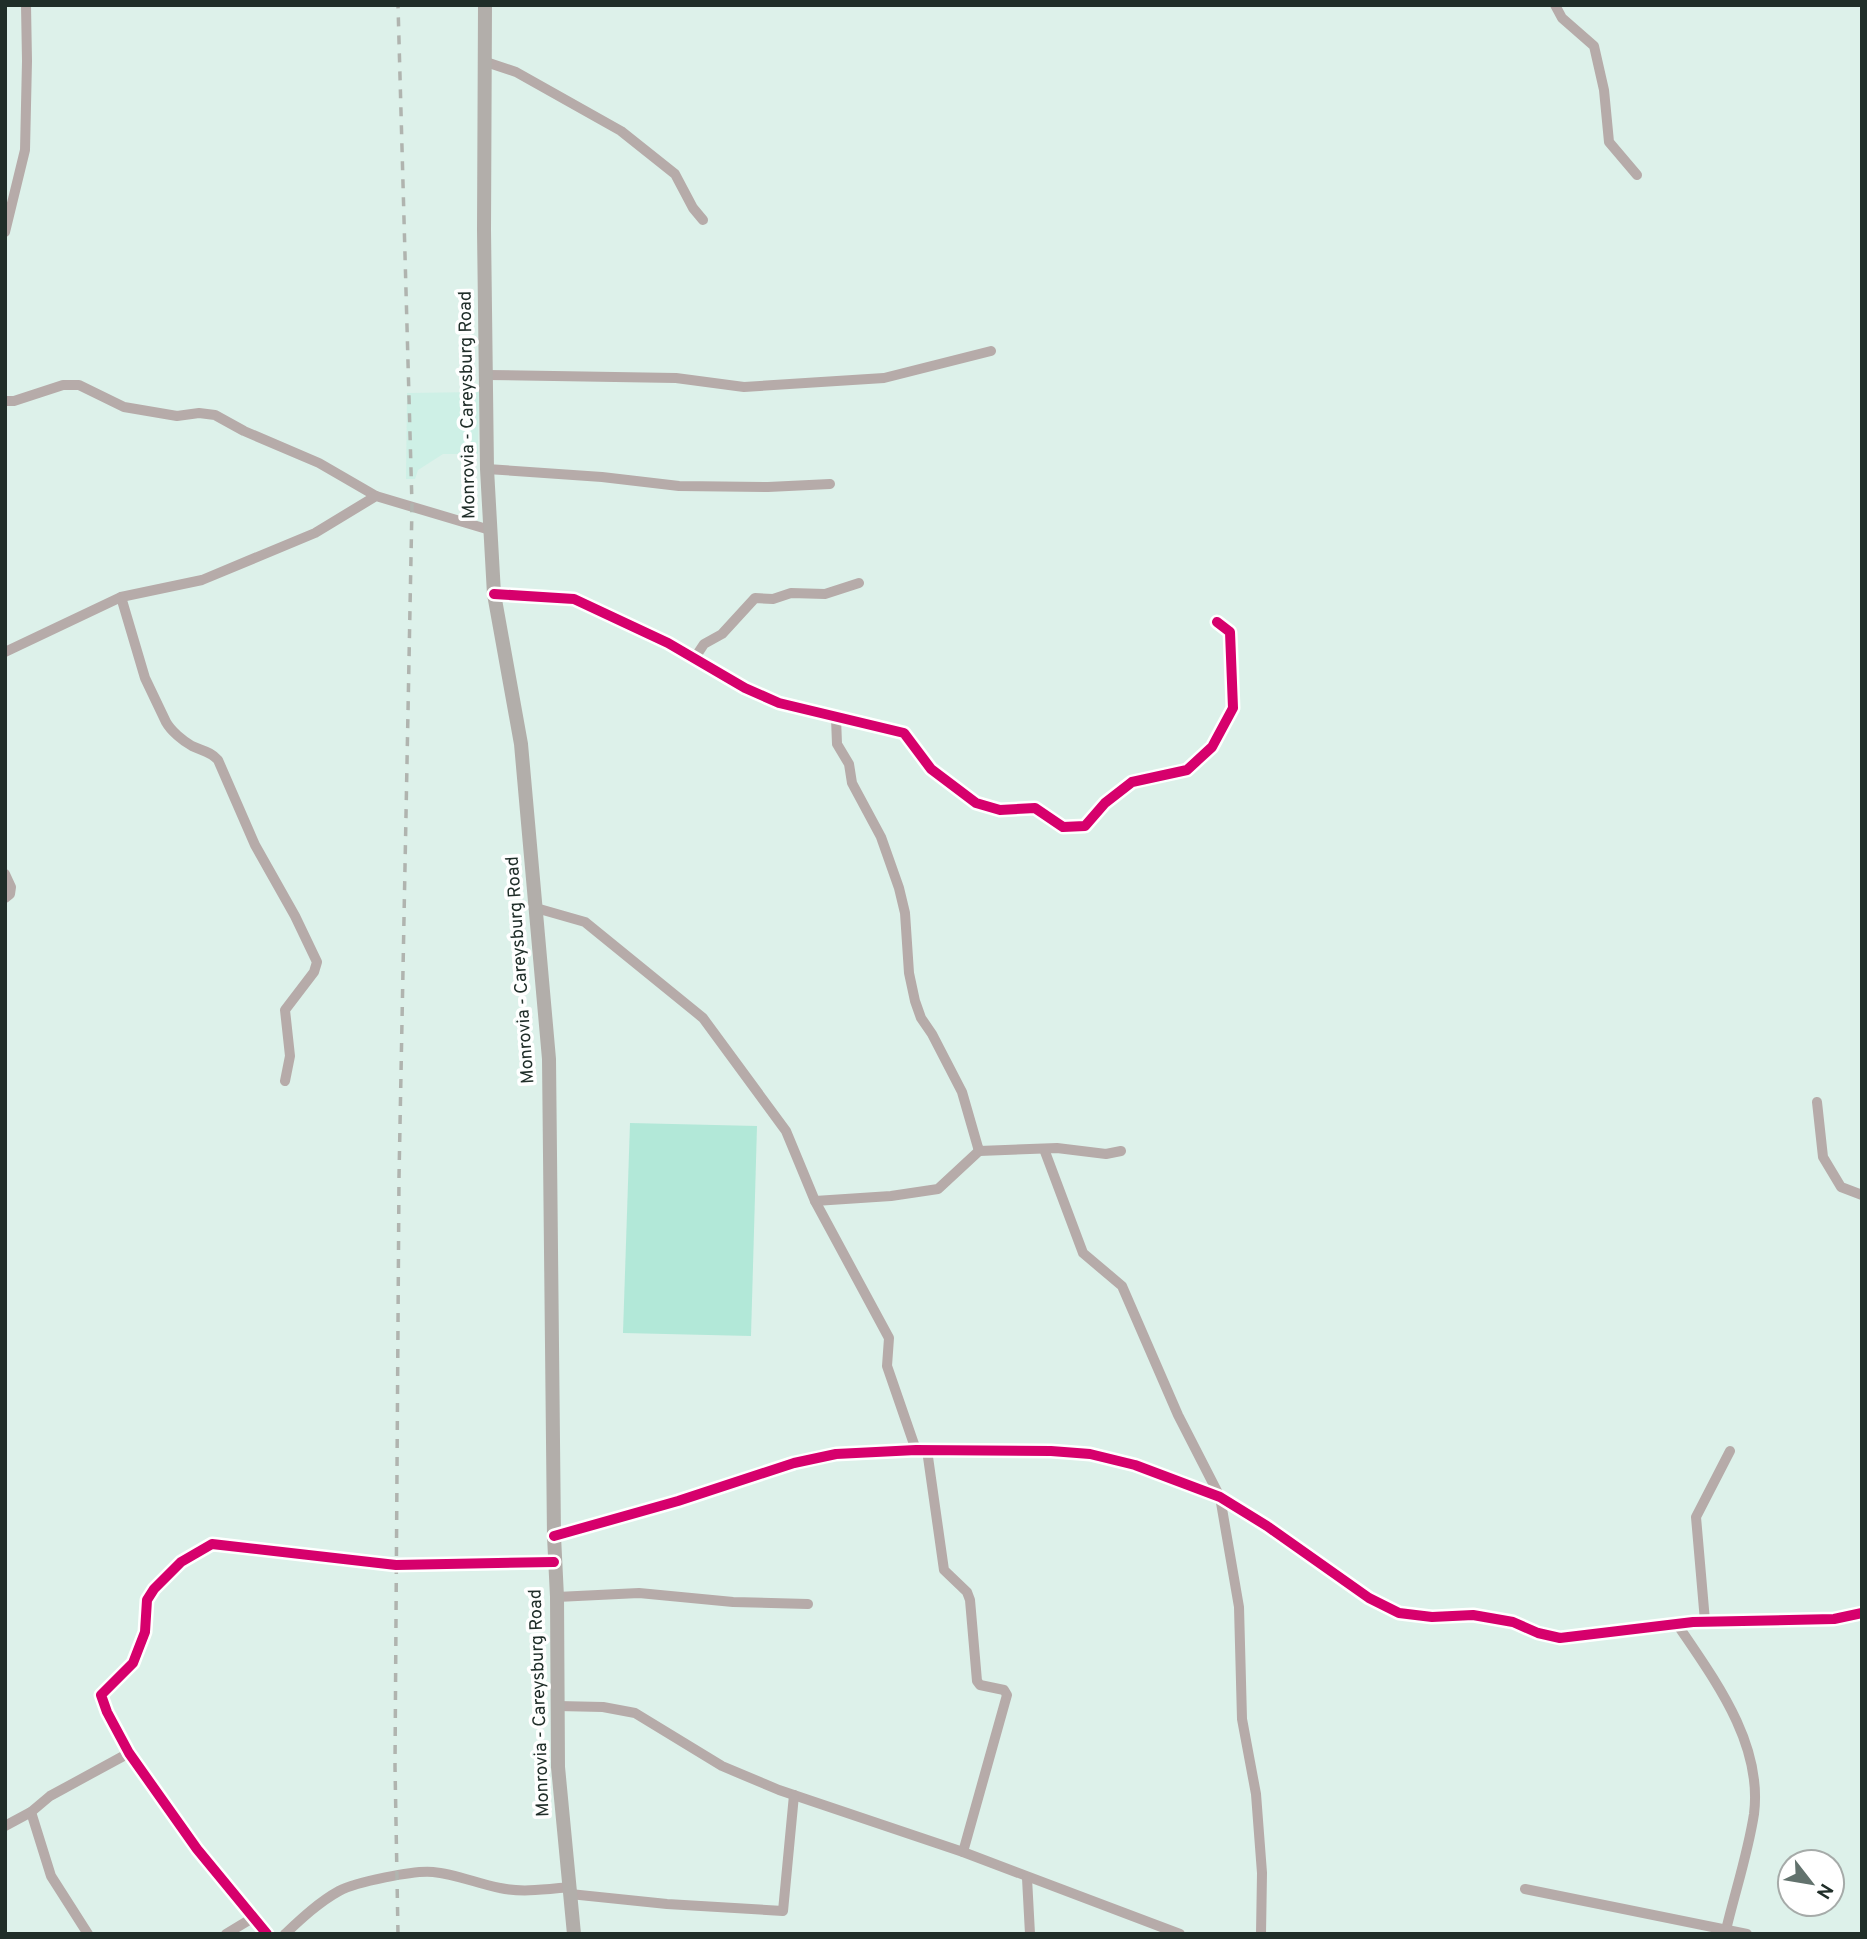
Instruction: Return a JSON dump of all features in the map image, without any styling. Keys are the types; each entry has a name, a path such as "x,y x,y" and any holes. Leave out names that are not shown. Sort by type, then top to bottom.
{"main road":[{"name":"Monrovia - Careysburg Road","path":"485,5 483,61 487,469 494,594 521,744 549,1059 558,1767 574,1934"}],"street":[{"path":"5,232 27,128 26,5"},
{"path":"1555,5 1562,18 1594,46 1604,90 1609,142 1637,175"},
{"path":"483,61 516,72 621,131 675,174 693,208 703,220"},
{"path":"486,375 676,377 744,387 884,378 991,351"},
{"path":"5,401 14,401 63,385 79,385 124,407 177,416 199,413 215,415 244,431 319,463 376,496 490,530"},
{"path":"487,469 602,477 680,486 768,487 830,484"},
{"path":"5,652 121,597 202,580 315,533 376,496"},
{"path":"694,659 704,644 722,634 755,598 773,599 791,593 825,594 859,583"},
{"path":"494,594 574,599 635,626 779,704 904,733 931,769 976,803 1000,810 1035,808 1063,827 1085,826 1105,803 1132,782 1187,769 1212,747 1233,708 1230,632 1217,622"},
{"path":"121,597 145,678 169,728 192,746 212,754 218,760 255,845 317,962 314,972 285,1010 290,1056 285,1081"},
{"path":"836,718 837,744 849,764 852,783 881,837 899,888 905,913 909,973 915,1001 921,1018 962,1092 979,1151"},
{"path":"5,874 11,887 10,894 5,898"},
{"path":"536,908 585,922 703,1017 786,1131 815,1201 889,1338 887,1367 921,1450 944,1570 967,1592 970,1600 977,1682 1004,1690 1007,1695 963,1852"},
{"path":"1817,1102 1823,1157 1840,1187 1862,1195"},
{"path":"1044,1149 1083,1252 1122,1286 1178,1415 1220,1497 1239,1606 1242,1719 1256,1794 1261,1860 1261,1934"},
{"path":"815,1201 891,1196 938,1189 979,1151 1070,1149 1106,1154 1121,1151"},
{"path":"554,1536 678,1501 794,1463 836,1454 921,1450 1090,1454 1136,1465 1220,1497 1267,1526 1369,1598 1399,1613 1432,1617 1474,1615 1513,1622 1538,1633 1560,1638 1705,1621 1834,1619 1862,1613"},
{"path":"1705,1621 1696,1517 1730,1451"},
{"path":"267,1934 197,1849 129,1753 101,1695 133,1663 145,1632 147,1600 155,1589 181,1562 212,1544 396,1565 554,1562"},
{"path":"557,1597 639,1593 733,1602 808,1604"},
{"path":"1677,1624 1726,1696 1750,1760 1754,1814 1726,1930"},
{"path":"558,1706 603,1707 635,1713 722,1766 794,1795 963,1852 1180,1934"},
{"path":"5,1826 31,1812 50,1796 129,1753"},
{"path":"285,1934 303,1917 341,1890 396,1875 429,1871 502,1889 570,1891 667,1904 783,1911 794,1795"},
{"path":"31,1812 51,1876 88,1934"},
{"path":"1027,1878 1030,1934"},
{"path":"1525,1889 1747,1934"},
{"path":"226,1934 254,1917"}],"shaded area":[{"path":"479,392 478,454 443,454 418,470 415,479 406,479 407,393"},
{"path":"630,1123 757,1126 751,1336 623,1333"}],"railway":[{"path":"398,5 412,505 399,1177 395,1766 398,1934"}],"cycle path":[{"path":"494,594 574,599 668,643 745,688 779,703 904,733 931,769 976,803 1000,810 1035,808 1063,827 1085,826 1105,803 1132,782 1187,770 1212,747 1233,708 1230,632 1217,622"},
{"path":"554,1536 678,1501 794,1463 836,1454 916,1450 1051,1451 1090,1454 1135,1465 1220,1497 1267,1526 1369,1598 1399,1613 1432,1617 1473,1615 1513,1622 1538,1633 1560,1638 1693,1622 1834,1619 1862,1613"},
{"path":"267,1934 197,1849 129,1753 101,1695 133,1663 145,1632 147,1600 154,1589 181,1562 212,1544 396,1565 554,1562"}]}
